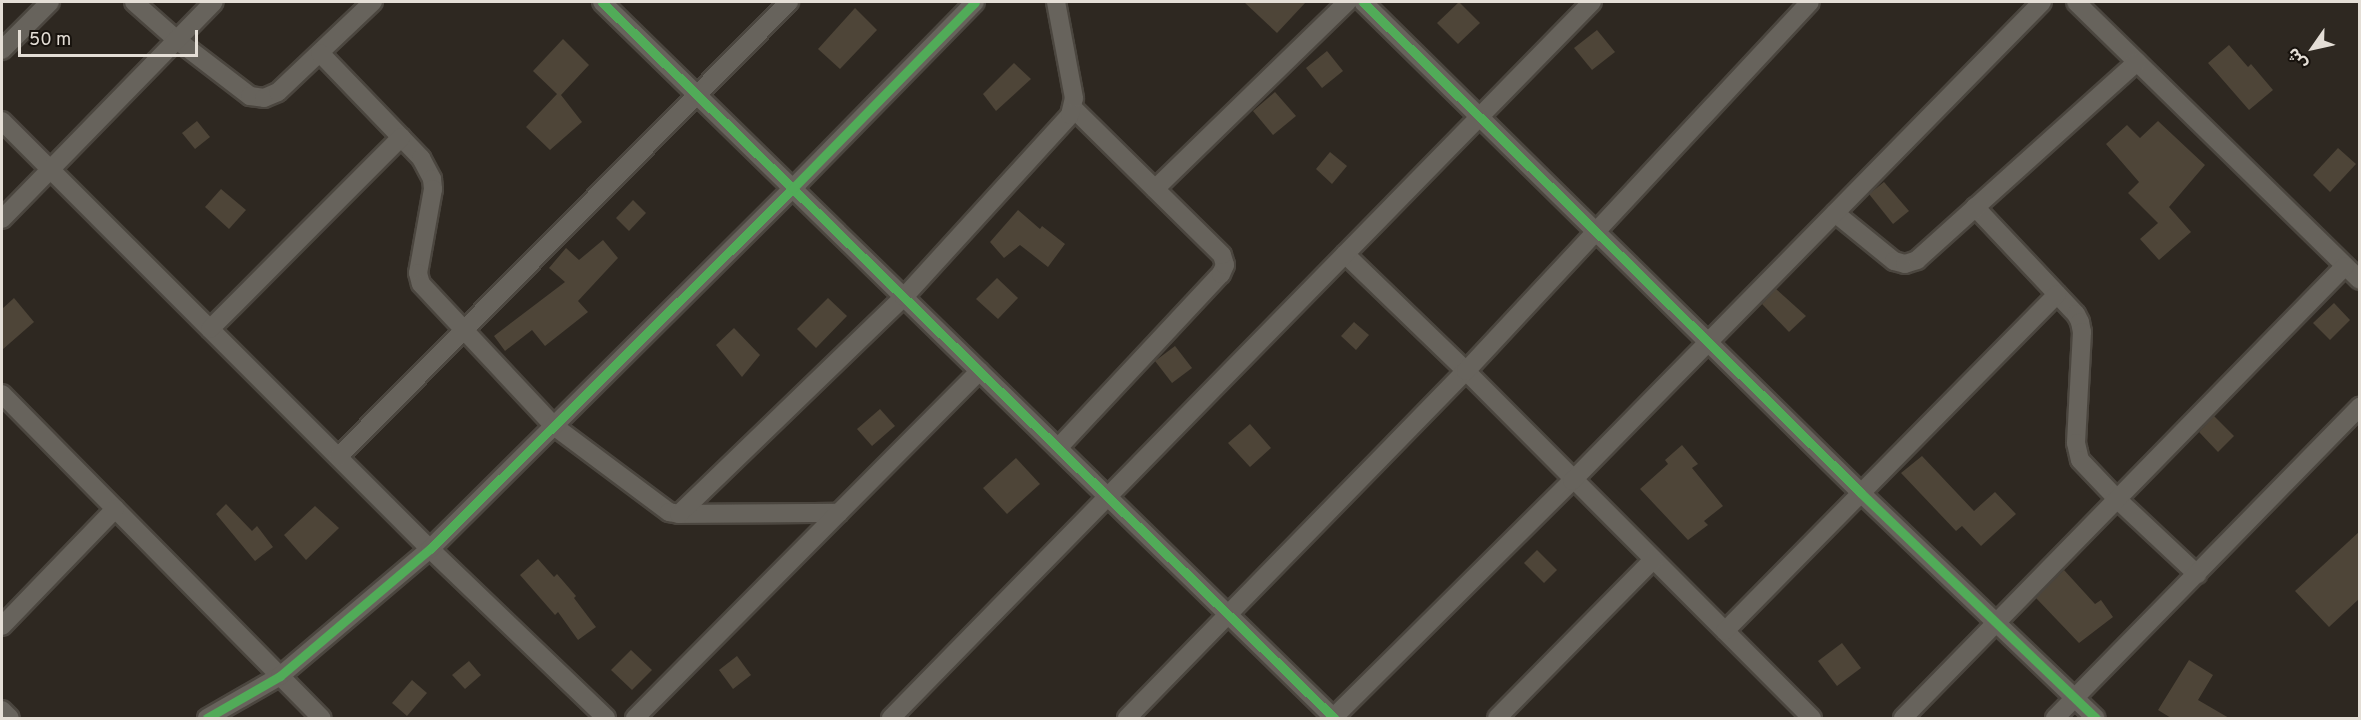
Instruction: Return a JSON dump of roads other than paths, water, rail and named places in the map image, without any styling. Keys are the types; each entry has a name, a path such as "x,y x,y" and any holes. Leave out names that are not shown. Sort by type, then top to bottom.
{"street":[{"path":"2,50 50,2"},
{"path":"134,2 177,40 250,96 264,98 278,92 373,2"},
{"path":"2,219 214,2"},
{"path":"602,2 1333,718 1572,481 2042,2"},
{"path":"338,457 789,2"},
{"path":"207,718 280,676 430,549 793,188 975,2"},
{"path":"679,514 904,297 1070,115 1074,98 1056,2"},
{"path":"1155,189 1347,2"},
{"path":"1363,2 1596,229 1861,493 2096,718"},
{"path":"891,718 1592,2"},
{"path":"1127,718 1466,371 1810,2"},
{"path":"2076,2 2360,280"},
{"path":"320,53 421,158 432,179 433,189 418,273 421,284 554,426 660,507 679,514 840,513"},
{"path":"1835,213 1894,261 1905,264 1917,260 2137,62"},
{"path":"1058,448 1221,274 1225,265 1222,255 1073,108"},
{"path":"2,121 430,549 606,718"},
{"path":"210,329 401,137"},
{"path":"1976,207 2076,314 2082,332 2077,452 2080,460 2117,500 2197,574"},
{"path":"1345,254 1466,371 1572,481 1812,718"},
{"path":"1903,718 2345,266"},
{"path":"1725,630 2057,294"},
{"path":"635,718 980,371"},
{"path":"2,394 321,718"},
{"path":"2055,718 2360,407"},
{"path":"2,626 115,509"},
{"path":"1497,718 1653,560"},
{"path":"2,710 10,718"}]}
